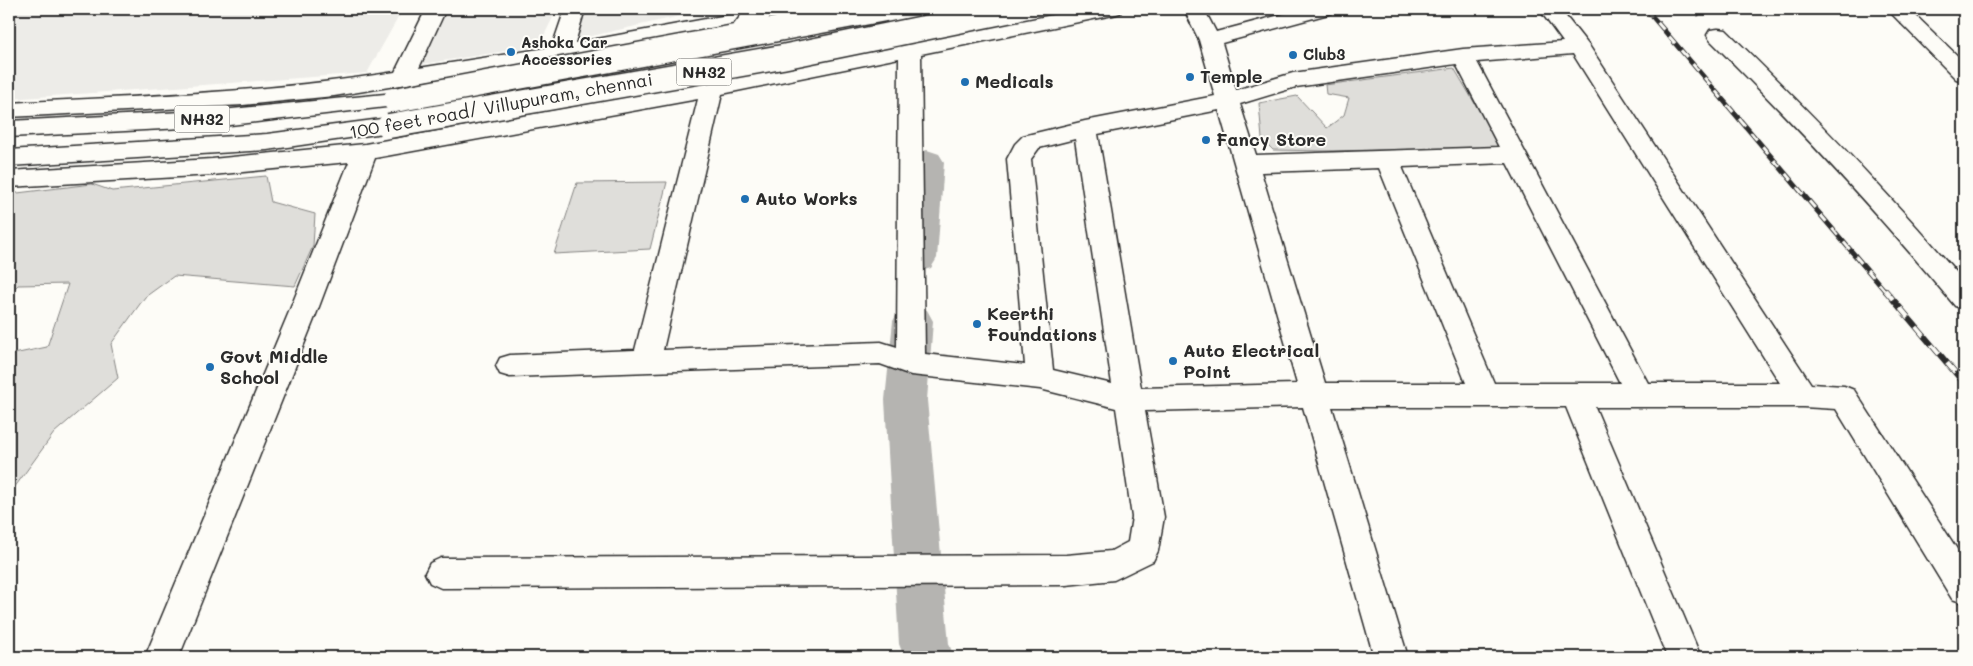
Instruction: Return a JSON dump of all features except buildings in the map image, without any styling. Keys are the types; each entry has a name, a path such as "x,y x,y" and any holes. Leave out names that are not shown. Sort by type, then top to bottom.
{"main road":[{"path":"395,136 405,85 436,9"},
{"path":"561,52 576,9"},
{"path":"741,35 761,9"},
{"path":"9,110 243,98 334,89 405,85 561,52 793,9"},
{"name":"100 feet road/ Villupuram, chennai","path":"9,158 258,142 395,136 711,70 924,30 1017,9"},
{"path":"9,179 212,167 365,152 395,136 712,89 1113,9"},
{"path":"1194,9 1210,40 1391,657"},
{"path":"1210,40 1325,9"},
{"path":"1549,9 1579,47 1803,395"},
{"path":"1897,9 1964,74"},
{"name":"100 feet road/ Villupuram, chennai","path":"9,129 222,118 405,85 741,35 869,10"},
{"path":"1718,35 1805,121 1899,222 1953,275 1964,299"},
{"path":"1040,378 1019,159 1022,150 1031,142 1085,129 1227,102 1293,80 1463,56 1579,47"},
{"path":"910,49 911,364"},
{"path":"1463,56 1640,395"},
{"path":"646,362 712,89"},
{"path":"441,573 1066,570 1114,565 1142,551 1148,517 1085,129"},
{"path":"162,657 303,312 365,152"},
{"path":"1245,164 1515,155"},
{"path":"1387,159 1485,395"},
{"path":"510,366 881,353 911,364 1040,378 1129,400 1314,395 1803,395 1844,398 1964,588"},
{"path":"1576,395 1684,657"}],"shaded area":[{"path":"9,9 403,9 367,73 9,99"},
{"path":"436,9 557,9 539,46 410,66"},
{"path":"584,9 711,9 574,40"},
{"path":"1454,68 1501,148 1273,150 1262,139 1259,103 1297,96 1327,128 1344,115 1349,98 1326,94 1325,85"},
{"path":"266,176 271,202 315,214 313,246 295,286 174,276 145,297 111,344 118,378 54,433 9,495 9,355 47,347 68,284 18,285 9,294 9,194 92,184 112,191"},
{"path":"667,182 650,249 554,254 577,183"}],"waterway":[{"path":"918,258 927,162"},
{"path":"913,321 906,400 924,644 929,657"}],"railway":[{"path":"1646,9 1886,292"},
{"path":"1885,290 1964,383"}],"place":[{"name":"Ashoka Car Accessories","path":"511,52"},
{"name":"Club3","path":"1293,55"},
{"name":"Temple","path":"1190,77"},
{"name":"Medicals","path":"965,82"},
{"name":"Fancy Store","path":"1206,140"},
{"name":"Auto Works","path":"745,199"},
{"name":"Keerthi Foundations","path":"977,324"},
{"name":"Auto Electrical Point","path":"1173,361"},
{"name":"Govt Middle School","path":"210,367"}]}
